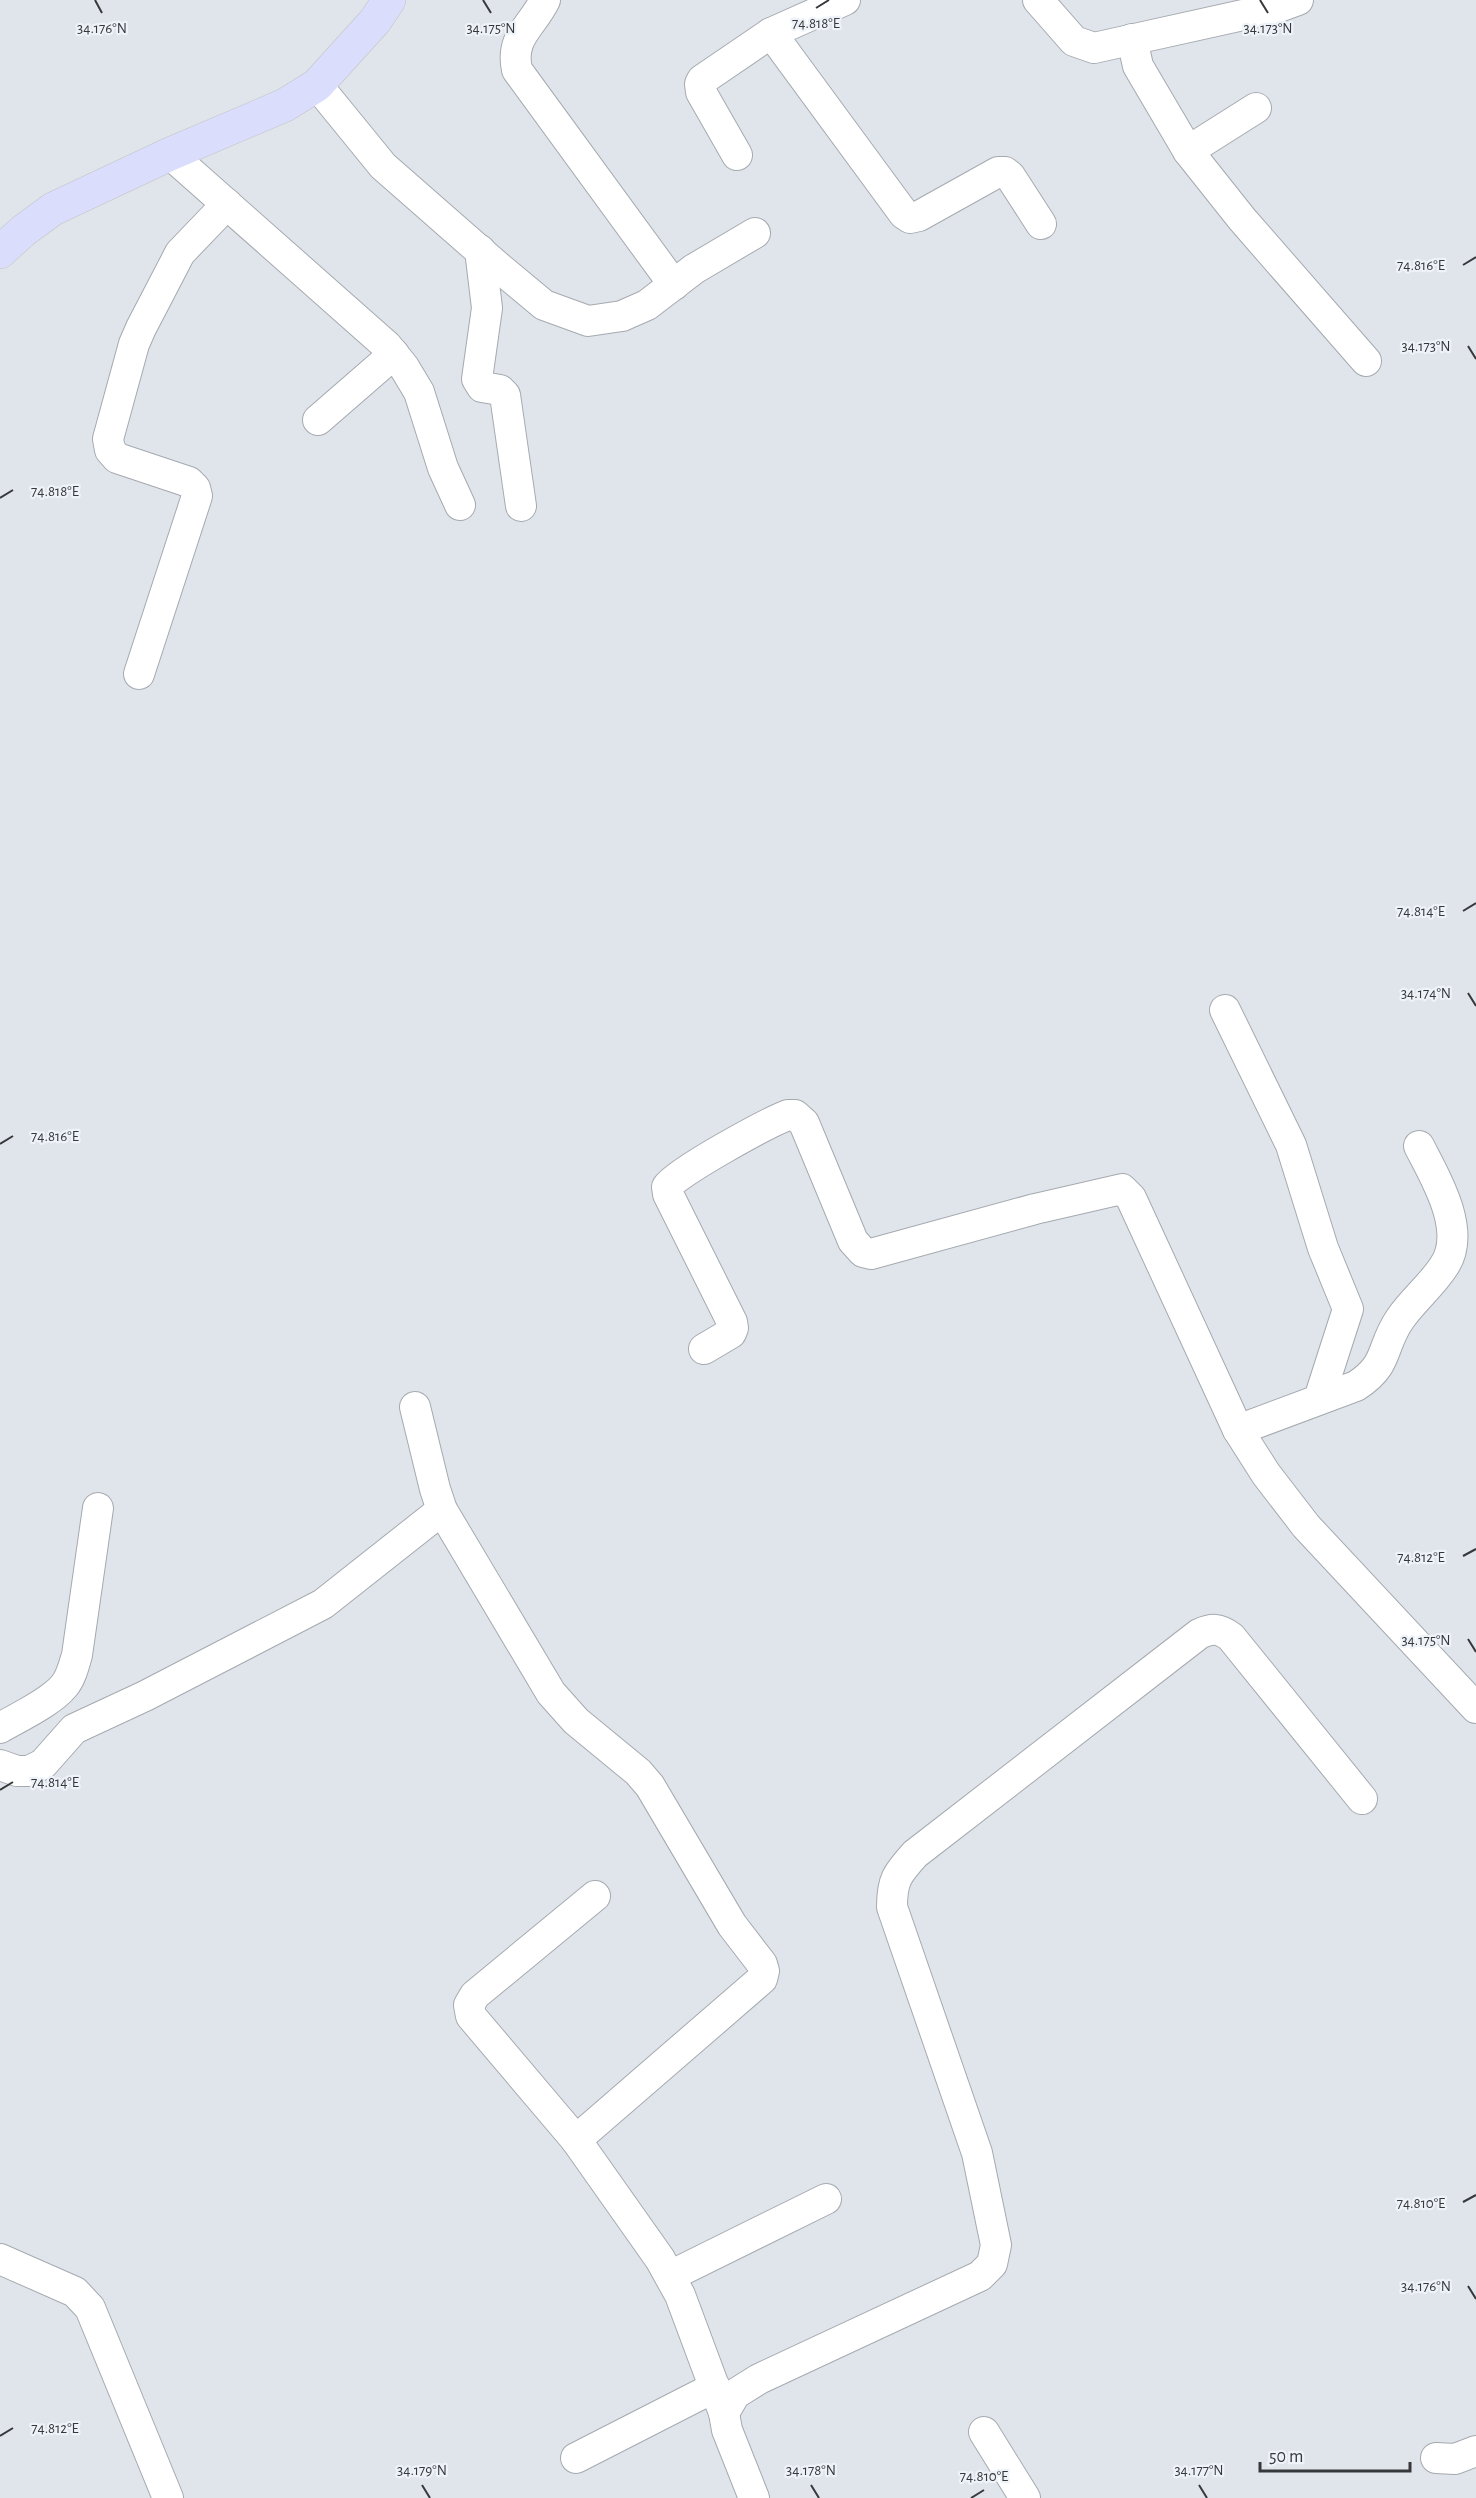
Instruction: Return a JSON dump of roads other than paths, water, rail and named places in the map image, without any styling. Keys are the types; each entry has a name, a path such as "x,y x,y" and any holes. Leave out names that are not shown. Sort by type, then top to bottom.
{"main road":[{"path":"0,252 52,209 170,154 285,105 317,85 375,21 389,0"}],"street":[{"path":"545,0 537,15 517,41 514,55 517,70 674,285"},
{"path":"737,155 701,92 700,84 707,74 771,33 845,0"},
{"path":"1038,0 1074,41 1094,48 1280,7 1299,0"},
{"path":"771,33 904,214 910,218 918,216 998,172 1005,172 1010,176 1041,224"},
{"path":"1132,39 1138,66 1188,151 1242,219 1366,361"},
{"path":"317,85 383,166 544,305 588,321 622,316 647,304 694,269 754,233"},
{"path":"1188,151 1256,108"},
{"path":"170,154 394,354 419,392 443,468 460,505"},
{"path":"139,674 197,496 195,488 189,482 117,458 110,450 108,439 134,344 141,328 180,253 227,204"},
{"path":"480,250 487,308 477,379 482,387 500,390 506,395 520,506"},
{"path":"318,420 394,354"},
{"path":"1225,1010 1291,1145 1323,1248 1348,1309 1319,1399"},
{"path":"704,1350 731,1333 732,1322 668,1194 667,1187 674,1179 711,1156 782,1117 795,1115 804,1123 853,1241 863,1252 871,1254 1122,1189 1127,1192 1238,1430 1266,1474 1306,1526 1476,1708"},
{"path":"1238,1430 1356,1386 1371,1376 1382,1362 1393,1331 1401,1318 1445,1265 1451,1252 1452,1235 1445,1195 1419,1146"},
{"path":"415,1407 442,1510 551,1693 570,1715 638,1772 650,1786 732,1925 762,1964 764,1971 762,1979 576,2140"},
{"path":"0,1728 52,1696 65,1685 71,1673 77,1655 98,1508"},
{"path":"0,1765 17,1771 29,1771 43,1764 74,1729 145,1696 323,1604 442,1510"},
{"path":"576,2458 735,2394 759,2379 980,2276 992,2264 996,2245 977,2153 892,1907 892,1884 915,1854 1198,1634 1210,1629 1217,1629 1231,1637 1362,1799"},
{"path":"595,1896 474,1995 469,2005 471,2016 576,2140 670,2276 680,2295 719,2400 730,2438 754,2498"},
{"path":"670,2276 826,2199"},
{"path":"0,2259 75,2292 90,2308 168,2498"},
{"path":"984,2432 1025,2498"},
{"path":"1436,2458 1455,2459 1476,2451"}]}
